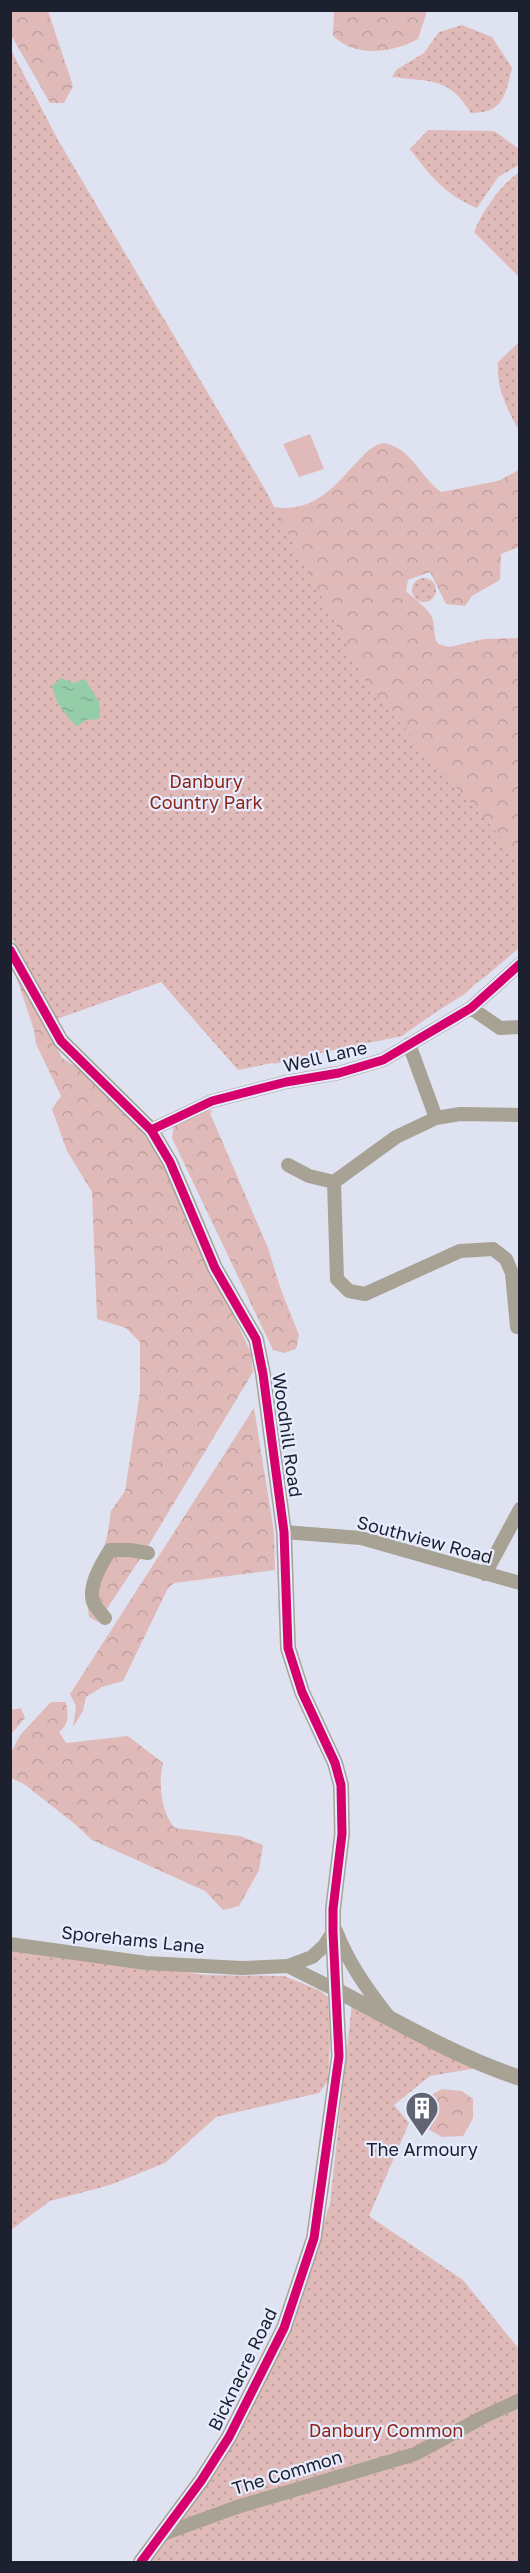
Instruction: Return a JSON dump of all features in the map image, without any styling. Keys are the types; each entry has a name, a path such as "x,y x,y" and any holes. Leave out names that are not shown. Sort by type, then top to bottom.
{"street":[{"name":"Woodhill Road","path":"10,950 61,1041 151,1130 170,1162 215,1268 256,1339 263,1374 284,1532 288,1647 302,1692 335,1763 341,1785 342,1834 333,1927 336,1990"},
{"name":"Well Lane","path":"151,1130 212,1101 286,1082 339,1073 383,1060 471,1008 519,964"},
{"path":"471,1008 500,1028 519,1027"},
{"path":"409,1044 436,1118"},
{"path":"288,1165 309,1176 334,1182 396,1137 436,1118 460,1114 519,1115"},
{"path":"334,1182 337,1279 349,1291 365,1294 460,1251 493,1249 506,1259 512,1273 517,1327"},
{"path":"485,1574 519,1509"},
{"name":"Southview Road","path":"284,1532 361,1538 519,1583"},
{"path":"105,1618 93,1602 93,1588 110,1550 148,1553"},
{"path":"333,1927 358,1978 390,2018"},
{"name":"Sporehams Lane","path":"10,1944 146,1963 242,1968 288,1966 312,1957 324,1947 333,1927"},
{"name":"Sporehams Lane","path":"288,1966 336,1990"},
{"path":"336,1990 496,2071 519,2078"},
{"name":"Bicknacre Road","path":"141,2562 201,2481 229,2437 284,2328 314,2238 339,2056 336,1990"},
{"name":"The Common","path":"163,2534 237,2506 415,2454 519,2400"}],"green space":[{"path":"334,10 427,11 418,39 397,48 374,51 351,47 333,35"},
{"path":"10,11 48,11 73,86 64,103 50,103 11,35"},
{"path":"462,25 492,37 512,68 505,94 497,106 490,110 471,113 455,93 438,83 392,77 396,70 424,53 439,32"},
{"name":"Danbury Country Park","path":"10,48 58,140 266,491 369,688 519,858 519,948 485,977 402,1036 238,1070 161,982 57,1019 11,937"},
{"path":"428,130 494,131 519,149 519,165 498,177 477,208 439,184 410,149"},
{"path":"519,172 519,277 474,232 493,199"},
{"path":"519,342 519,431 503,398 498,362"},
{"path":"310,434 324,469 299,477 283,444"},
{"path":"383,443 401,450 441,492 498,481 519,470 519,547 501,554 500,580 472,596 465,606 446,604 430,572 408,580 406,591 431,616 438,644 449,647 484,639 519,638 519,941 465,994 404,1032 274,1064 185,917 267,506 282,508 308,504 328,491 369,450"},
{"path":"424,578 432,582 436,590 432,598 424,602 416,598 412,590 416,582"},
{"path":"10,952 62,1058 85,1072 140,1129 163,1162 251,1353 253,1372 142,1556 98,1622 89,1617 88,1609 108,1532 111,1511 125,1491 140,1392 140,1342 126,1328 97,1319 92,1192 67,1151 52,1109 61,1096 36,1044 34,1030"},
{"path":"209,1110 213,1112 210,1113 268,1248 281,1290 299,1335 296,1349 284,1353 273,1350 172,1138 174,1125"},
{"path":"254,1408 274,1532 275,1570 174,1583 168,1588 123,1681 102,1687 86,1697 83,1711 73,1727 76,1706 70,1694"},
{"path":"51,1702 66,1702 67,1722 59,1732 66,1743 128,1736 163,1763 162,1797 170,1822 175,1828 240,1836 263,1845 259,1870 239,1906 223,1910 205,1891 92,1840 24,1784 11,1778 11,1752 21,1734"},
{"path":"21,1708 25,1718 11,1734 11,1710"},
{"path":"11,1947 206,1975 284,1976 319,1990 328,1997 330,2041 328,2081 319,2093 216,2117 165,2163 110,2185 50,2201 11,2230"},
{"name":"Danbury Common","path":"352,2003 477,2068 430,2076 394,2105 409,2123 369,2216 463,2280 519,2349 519,2562 149,2562 299,2305 330,2203"},
{"path":"442,2089 462,2091 473,2099 473,2118 463,2136 442,2137 412,2120 409,2113 427,2097"}],"water":[{"path":"61,678 74,683 85,679 99,702 100,719 86,720 77,727 68,718 53,692 52,686"}],"cycle path":[{"path":"10,950 61,1041 151,1130 170,1162 215,1268 256,1339 263,1374 284,1532 288,1648 302,1692 335,1763 341,1785 342,1834 333,1909 339,2056 314,2238 284,2328 229,2437 201,2481 141,2562"},
{"path":"151,1130 212,1101 286,1082 339,1073 383,1060 471,1008 520,964"}],"place":[{"name":"The Armoury","path":"422,2137"}]}
